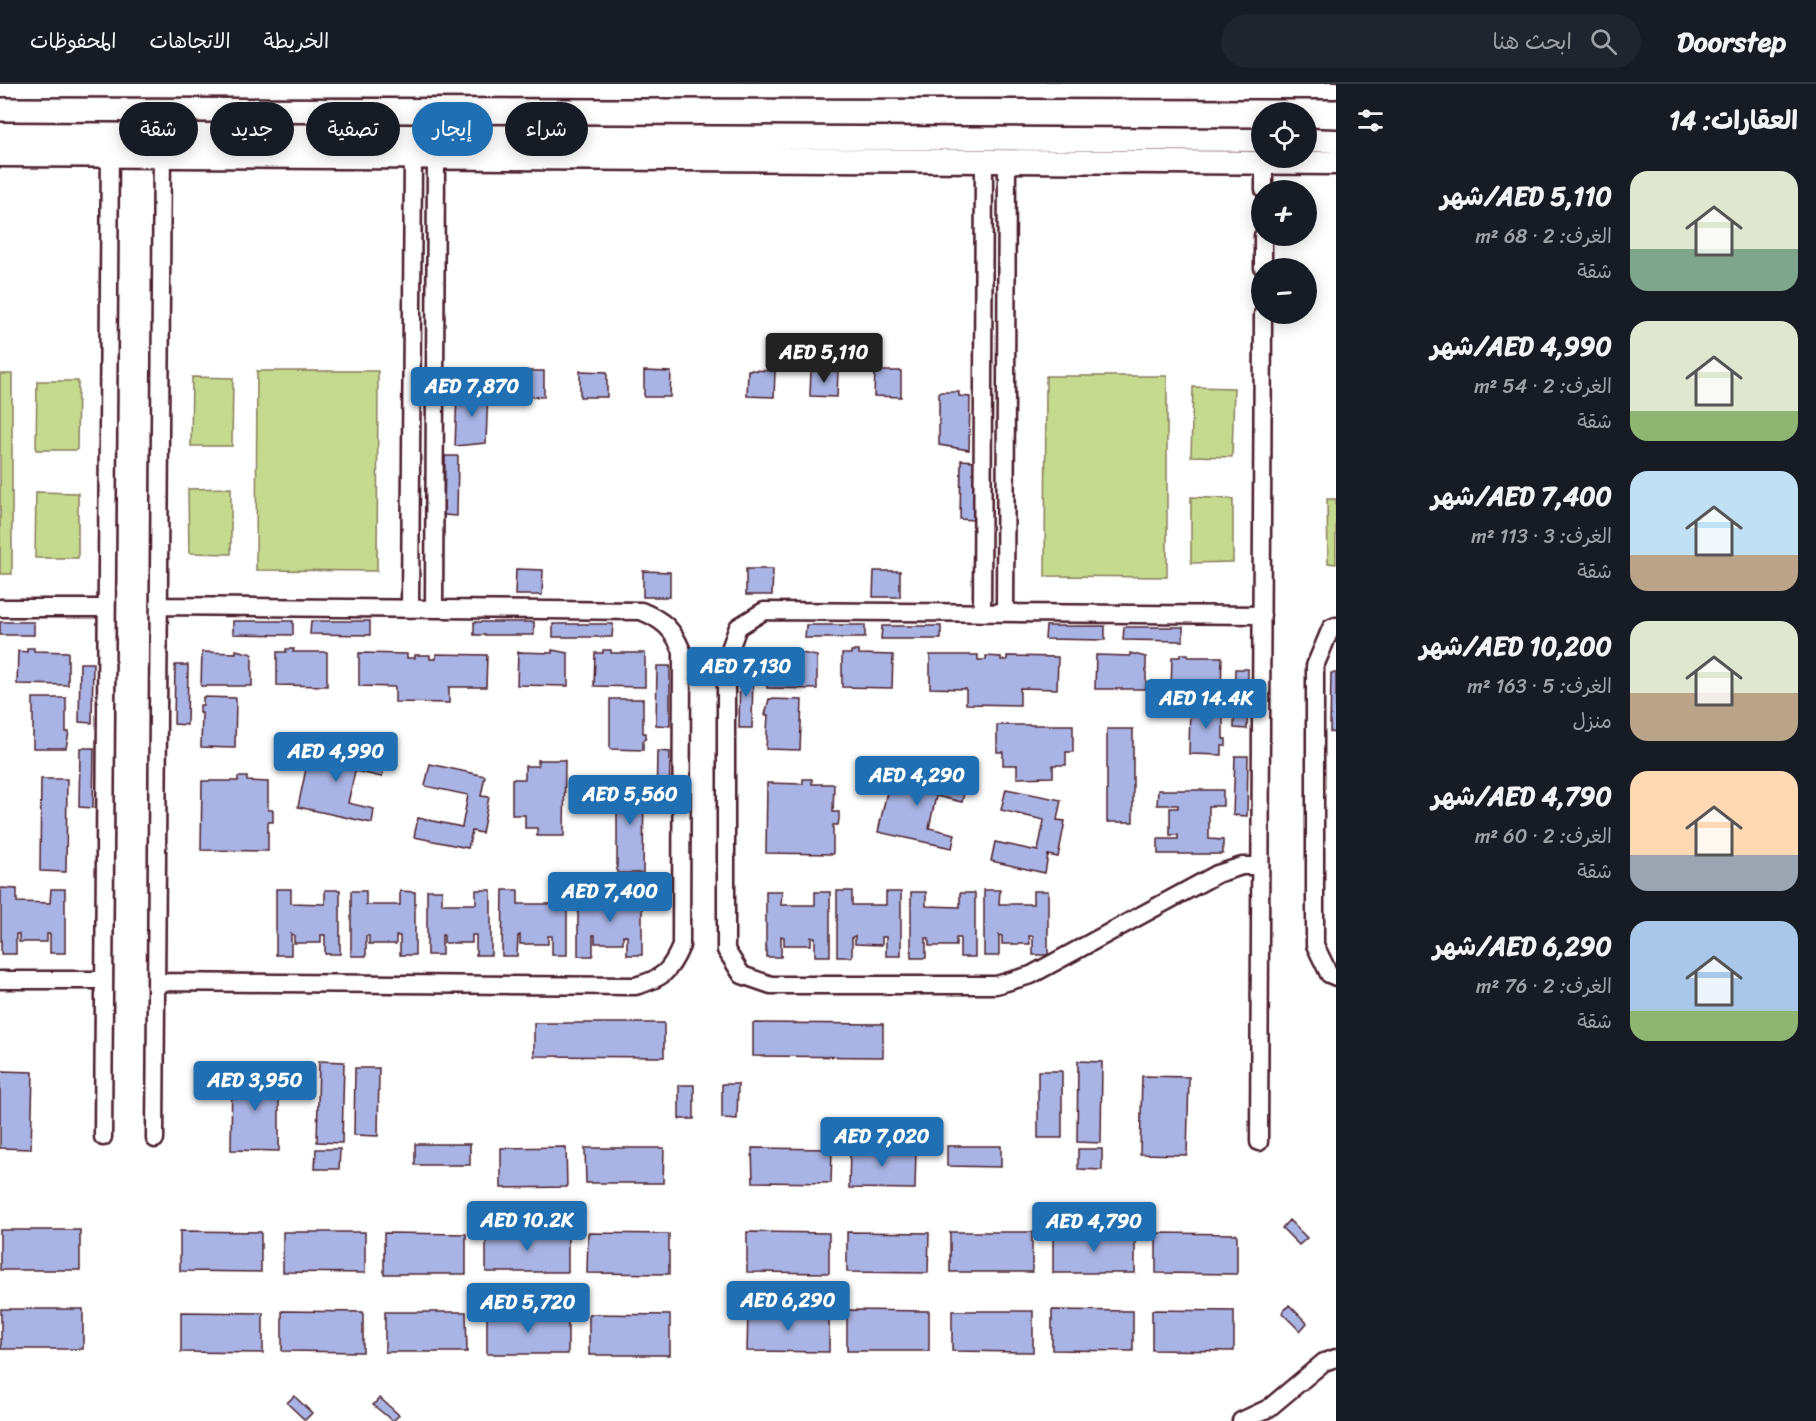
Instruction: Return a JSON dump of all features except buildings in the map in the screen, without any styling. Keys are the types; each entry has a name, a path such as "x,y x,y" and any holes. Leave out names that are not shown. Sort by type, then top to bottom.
{"main road":[{"path":"0,134 110,145"},
{"path":"198,145 1251,140"},
{"path":"1317,140 1336,141"},
{"path":"0,155 119,145"},
{"path":"198,147 413,158 1251,160"},
{"path":"1317,162 1336,163"}],"street":[{"path":"0,88 1336,90"},
{"path":"103,1137 110,145"},
{"path":"155,1139 162,156"},
{"path":"434,608 436,157"},
{"path":"410,609 413,158"},
{"path":"982,613 984,161"},
{"path":"1005,613 1007,161"},
{"path":"1259,1142 1263,324"},
{"path":"982,389 1006,389"},
{"path":"157,982 635,986 655,980 673,966 681,945 682,651 675,634 660,619 641,611 159,606"},
{"path":"0,608 106,608"},
{"path":"1260,866 1242,866 1217,874 1031,975 996,985 771,985 741,975 726,950 726,660 738,627 764,611 1262,615"},
{"path":"1336,626 1331,628 1316,666 1316,945 1329,974 1336,977"},
{"path":"0,980 104,980"},
{"path":"1241,1421 1269,1408 1324,1362 1336,1358"}],"green space":[{"path":"257,371 378,371 377,571 256,570"},
{"path":"0,374 12,374 12,574 0,574"},
{"path":"1046,376 1167,376 1167,577 1045,576"},
{"path":"192,377 233,378 232,446 191,446"},
{"path":"37,381 78,381 77,450 36,450"},
{"path":"1193,387 1234,388 1232,457 1191,456"},
{"path":"231,488 231,554 189,553 188,489"},
{"path":"36,492 78,493 78,558 35,558"},
{"path":"1191,497 1233,499 1233,562 1191,563"},
{"path":"1327,499 1336,499 1336,564 1328,563"}]}
